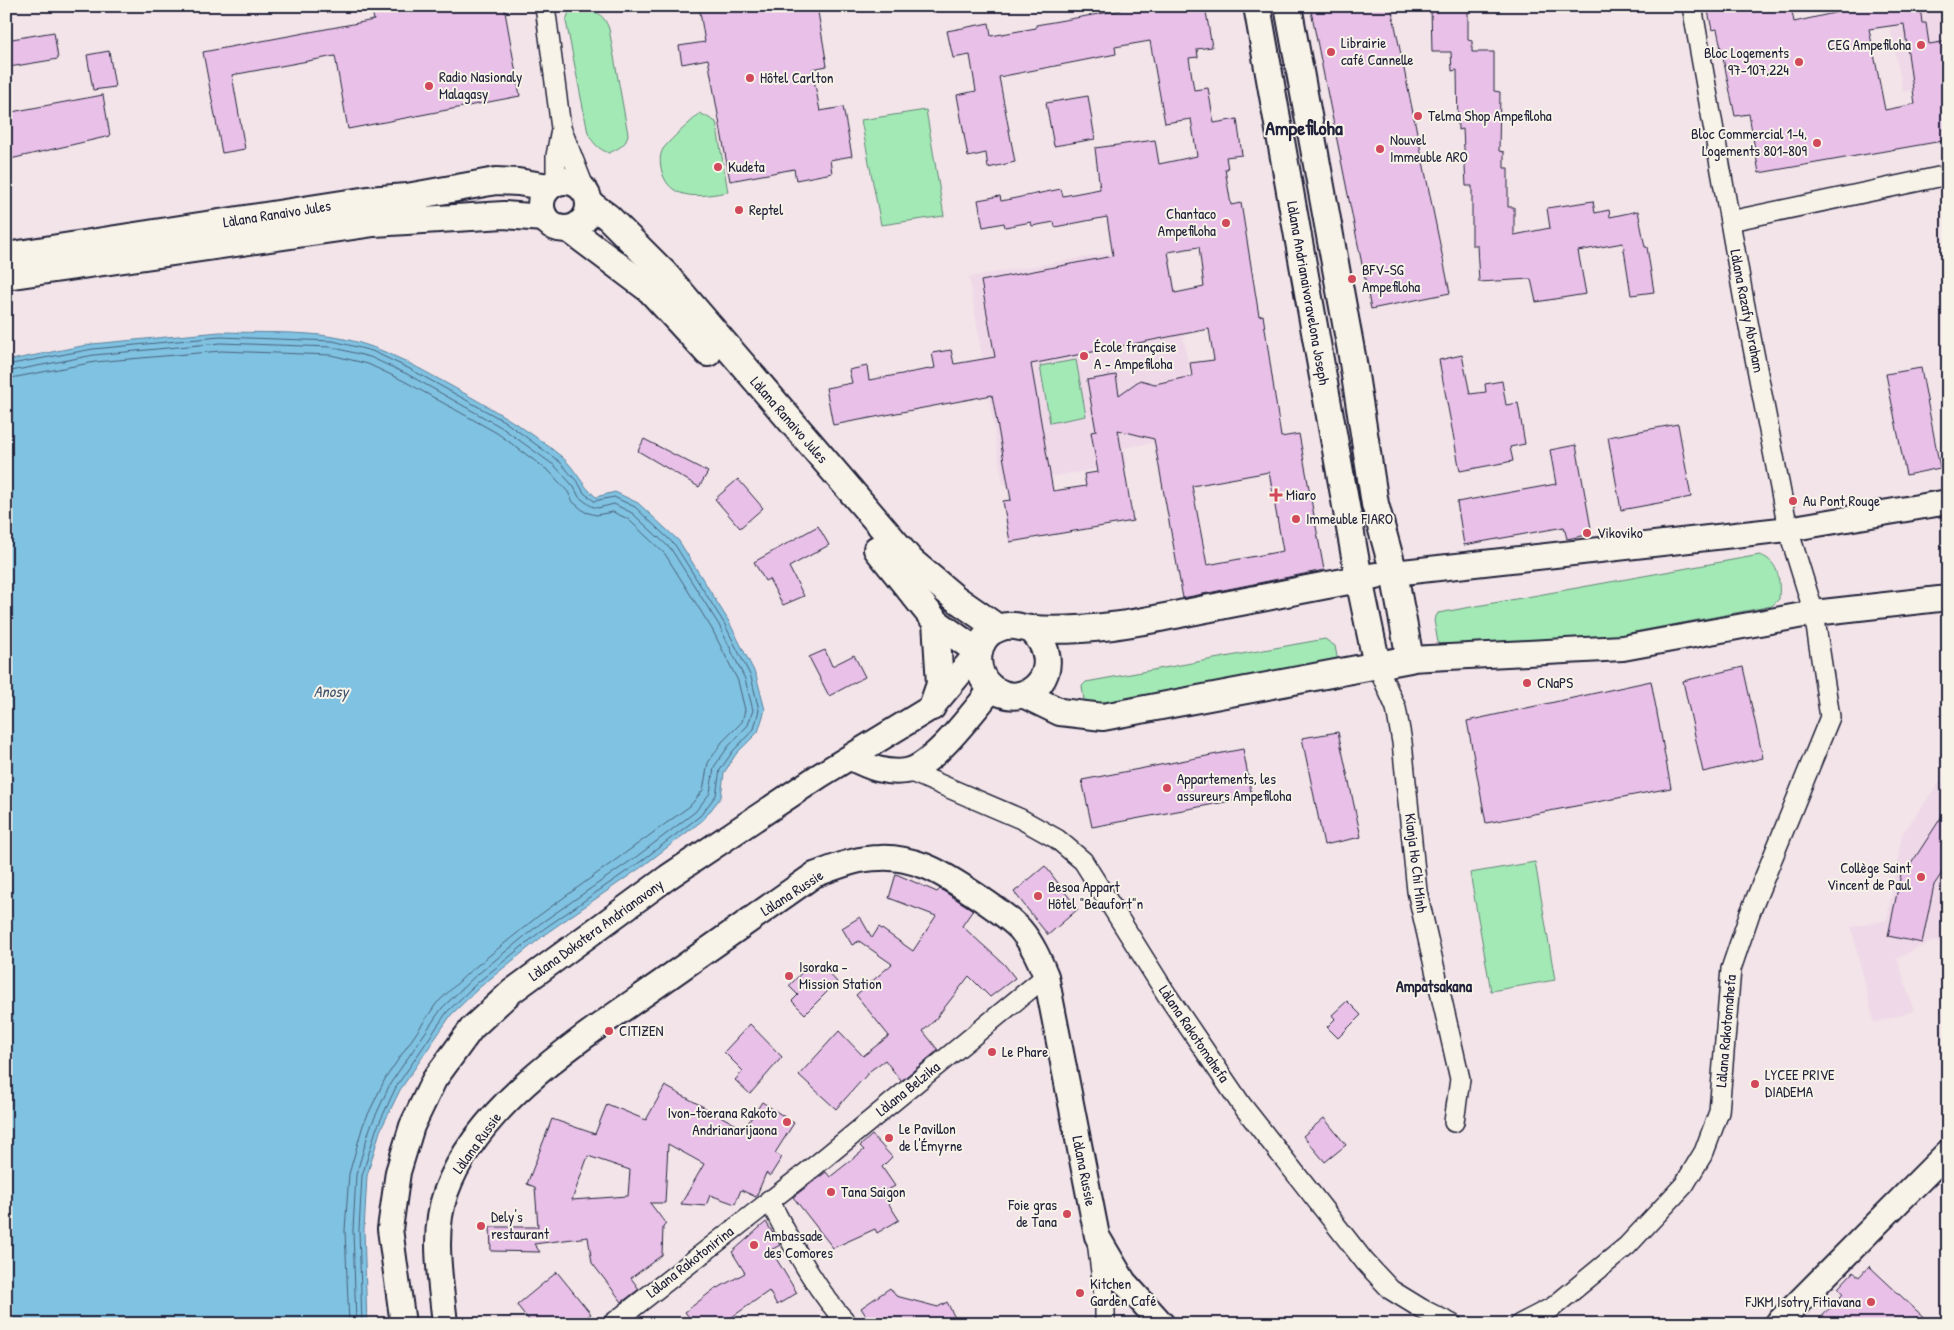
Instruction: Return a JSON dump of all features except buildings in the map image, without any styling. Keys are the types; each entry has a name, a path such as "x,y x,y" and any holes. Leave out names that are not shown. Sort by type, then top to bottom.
{"main road":[{"name":"Làlana Andrianaivoravelona Joseph","path":"1257,6 1359,579"},
{"name":"Làlana Andrianaivoravelona Joseph","path":"1288,6 1352,356 1375,504 1406,573"},
{"path":"568,180 578,184 587,198 584,220 569,229 555,227 544,218 541,201 553,184 568,180"},
{"name":"Làlana Ranaivo Jules","path":"6,256 368,200 406,197 496,181 553,184"},
{"name":"Làlana Ranaivo Jules","path":"587,198 608,216 664,274 911,561 955,598 998,628"},
{"name":"Làlana Ranaivo Jules","path":"6,276 374,223 504,215 544,218"},
{"name":"Làlana Ranaivo Jules","path":"569,229 650,290 699,342 895,570 936,622 978,652"},
{"path":"1023,694 1060,712 1103,717 1410,659 1406,573 1359,579 1111,626 1031,629 1014,624 998,628 984,638 978,652 978,664 982,678 992,689 1007,695 1023,694 1033,690 1042,681 1048,659 1046,647 1031,629"},
{"name":"Kianja Ho Chi Minh","path":"1359,579 1377,665"},
{"path":"932,706 940,684 936,622"}],"street":[{"path":"545,6 561,128 587,198"},
{"name":"Làlana Razafy Abraham","path":"1692,6 1788,529 1814,612"},
{"path":"553,184 561,128"},
{"path":"1730,221 1948,175"},
{"path":"1406,573 1788,529 1948,502"},
{"path":"1410,659 1624,648 1814,612 1948,598"},
{"name":"Làlana Rakotomahefa","path":"1520,1324 1553,1307 1627,1246 1684,1185 1704,1152 1719,1112 1731,969 1750,913 1830,717 1814,612"},
{"name":"Làlana Dokotera Andrianavony","path":"403,1324 390,1229 398,1172 412,1126 434,1080 472,1028 511,992 668,877 819,776 851,758 932,706 978,652"},
{"name":"Kianja Ho Chi Minh","path":"1377,665 1396,708 1402,742 1417,891 1460,1079 1454,1122"},
{"path":"851,758 871,768 889,772 909,771 934,756 992,689"},
{"path":"934,756 951,788"},
{"name":"Làlana Rakotomahefa","path":"909,771 1021,819 1057,839 1082,861 1167,996 1241,1104 1365,1262 1391,1290 1422,1310 1452,1324"},
{"name":"Làlana Russie","path":"445,1324 438,1251 439,1223 446,1194 456,1168 477,1138 506,1103 547,1065 814,875 853,860 881,858 904,860 926,867 996,909 1019,928 1035,950 1046,976 1096,1236 1124,1282 1162,1324"},
{"name":"Làlana Belzika","path":"769,1200 816,1165 1046,976"},
{"path":"1777,1324 1948,1152"},
{"path":"769,1200 799,1256 836,1312 848,1324"},
{"name":"Làlana Rakotonirina","path":"612,1324 769,1200"},
{"path":"1096,1236 1105,1303 1105,1324"}],"shaded area":[{"name":"CEG Ampefiloha","path":"1886,6 1948,6 1948,83 1903,92"},
{"name":"École française A - Ampefiloha","path":"1168,243 1200,435 1124,448 1127,464 1003,485 969,277"},
{"name":"Collège Saint Vincent de Paul","path":"1940,781 1948,787 1948,946 1935,940 1897,958 1914,1011 1874,1023 1851,927 1887,920 1902,834"}],"green space":[{"path":"577,7 597,12 607,23 609,29 628,134 624,144 609,153 596,145 588,133 566,21 569,12"},
{"path":"926,110 944,216 881,225 861,120"},
{"path":"700,113 716,122 728,192 699,196 681,193 673,189 666,182 662,172 660,160 663,149"},
{"path":"1076,360 1086,416 1050,423 1040,366"},
{"path":"1760,555 1772,562 1779,579 1779,599 1772,606 1582,642 1441,660 1434,620 1438,613"},
{"path":"1325,639 1335,646 1341,678 1334,688 1098,731 1087,723 1082,686 1086,682"},
{"path":"1535,862 1555,980 1491,991 1470,873"}],"water":[{"name":"Anosy","path":"220,332 321,335 350,340 381,350 467,395 536,437 567,461 596,497 615,492 638,503 679,541 728,620 756,675 765,710 758,732 736,754 724,773 721,797 703,820 643,866 548,932 480,987 451,1015 400,1090 380,1131 367,1176 364,1230 367,1324 6,1324 6,361 92,344"}],"place":[{"name":"CEG Ampefiloha","path":"1921,45"},
{"name":"Librairie café Cannelle","path":"1331,52"},
{"name":"Bloc Logements 97-107,224","path":"1799,62"},
{"name":"Hôtel Carlton","path":"750,78"},
{"name":"Radio Nasionaly Malagasy","path":"429,86"},
{"name":"Telma Shop Ampefiloha","path":"1418,116"},
{"name":"Bloc Commercial 1-4, Logements 801-809","path":"1817,143"},
{"name":"Nouvel Immeuble ARO","path":"1380,149"},
{"name":"Kudeta","path":"718,167"},
{"name":"Reptel","path":"739,210"},
{"name":"Chantaco Ampefiloha","path":"1226,223"},
{"name":"BFV-SG Ampefiloha","path":"1352,279"},
{"name":"École française A - Ampefiloha","path":"1084,356"},
{"name":"Miaro","path":"1276,495"},
{"name":"Au Pont Rouge","path":"1793,501"},
{"name":"Immeuble FIARO","path":"1296,519"},
{"name":"Vikoviko","path":"1587,533"},
{"name":"CNaPS","path":"1527,683"},
{"name":"Appartements, les assureurs Ampefiloha","path":"1167,788"},
{"name":"Collège Saint Vincent de Paul","path":"1921,877"},
{"name":"Besoa Appart Hôtel \"Beaufort\"n","path":"1038,896"},
{"name":"Isoraka - Mission Station","path":"789,976"},
{"name":"CITIZEN","path":"609,1031"},
{"name":"Le Phare","path":"992,1052"},
{"name":"LYCEE PRIVE DIADEMA","path":"1755,1084"},
{"name":"Ivon-toerana Rakoto Andrianarijaona","path":"787,1122"},
{"name":"Le Pavillon de l'Émyrne","path":"889,1138"},
{"name":"Tana Saigon","path":"831,1192"},
{"name":"Foie gras de Tana","path":"1067,1214"},
{"name":"Dely's restaurant","path":"481,1226"},
{"name":"Ambassade des Comores","path":"754,1245"},
{"name":"Kitchen Garden Café","path":"1080,1293"},
{"name":"FJKM Isotry Fitiavana","path":"1871,1302"}],"district":[{"name":"Ampefiloha","path":"1304,128"},
{"name":"Ampatsakana","path":"1434,986"}]}
